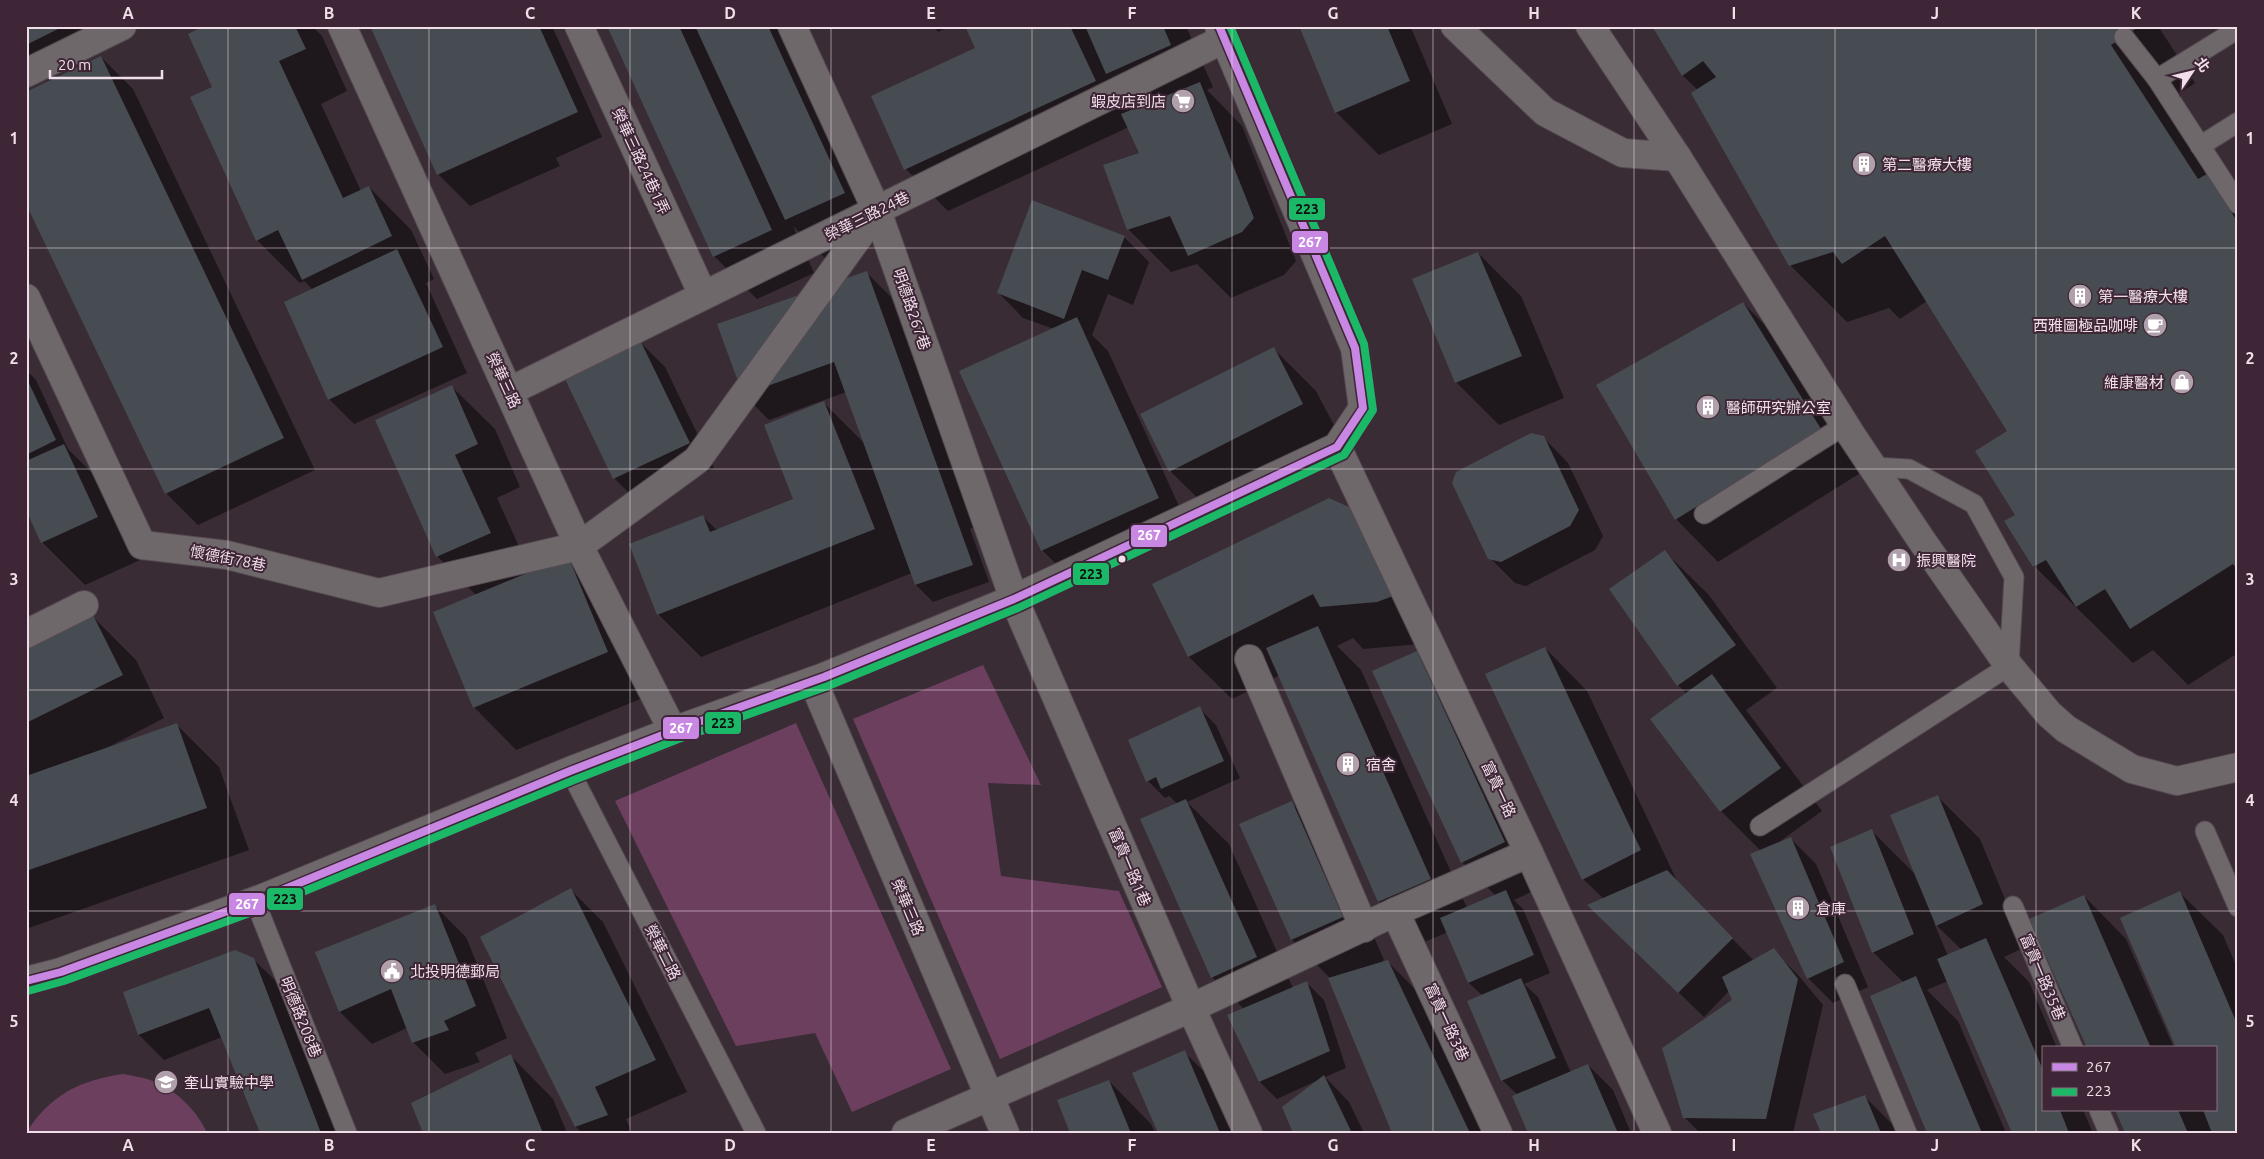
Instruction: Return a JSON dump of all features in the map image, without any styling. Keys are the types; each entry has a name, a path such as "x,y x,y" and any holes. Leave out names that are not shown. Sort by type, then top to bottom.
{"street":[{"path":"26,72 122,26"},
{"name":"榮華三路","path":"342,26 579,546 673,730"},
{"name":"榮華三路24巷1弄","path":"579,26 703,295"},
{"name":"明德路267巷","path":"792,26 877,211 1014,600"},
{"path":"1455,26 1545,112 1623,153 1677,157"},
{"path":"1590,26 1677,157 1845,424 1920,538 2009,666 2049,714 2066,729 2132,769 2177,781 2238,767"},
{"path":"26,981 61,972 255,901 673,730 814,681 1014,600 1337,447 1363,408 1356,348 1222,33"},
{"name":"榮華三路24巷","path":"510,391 877,211 1222,33"},
{"path":"579,546 697,460 877,211"},
{"name":"懷德街78巷","path":"26,298 142,545 227,555 379,593 579,546"},
{"name":"富貴一路","path":"1337,447 1529,853 1657,1133"},
{"name":"富貴一路1巷","path":"1014,600 1191,1008 1248,1133"},
{"path":"26,634 84,605"},
{"path":"1249,659 1364,928"},
{"name":"榮華三路","path":"814,681 988,1097 1005,1133"},
{"path":"906,1133 1191,1008 1395,912 1529,853"},
{"name":"富貴一路3巷","path":"1395,912 1498,1133"}],"lane":[{"path":"2157,79 2238,29"},
{"path":"2124,36 2157,79 2238,204"},
{"path":"2200,146 2238,122"},
{"path":"1704,514 1845,424"},
{"path":"1760,826 2009,666 2014,577 1974,504 1909,469 1874,467"},
{"name":"榮華二路","path":"570,771 756,1133"},
{"path":"2206,831 2238,907"},
{"name":"明德路208巷","path":"255,901 347,1133"},
{"name":"富貴一路35巷","path":"2014,906 2072,1046"},
{"path":"1845,984 1908,1133"},
{"path":"2100,1112 2109,1133"}],"shaded area":[{"path":"983,665 1041,785 988,783 1001,876 1119,891 1162,987 1000,1059 853,719"},
{"path":"796,723 951,1069 852,1112 815,1033 736,1046 615,801"},
{"path":"123,1074 159,1083 176,1094 198,1116 207,1133 26,1133 45,1109 67,1092 93,1080"}],"building":[{"path":"26,26 64,26 26,45"},
{"path":"204,26 295,26 306,49 279,61 343,198 369,186 392,236 302,280 278,230 256,241 190,97 212,87 188,34"},
{"path":"370,26 539,26 578,112 437,175"},
{"path":"607,26 679,26 772,230 713,257"},
{"path":"695,26 768,26 845,193 785,220"},
{"path":"965,26 1070,26 1096,81 904,170 871,96 975,48"},
{"path":"1085,26 1163,26 1171,45 1106,74"},
{"path":"1299,26 1387,26 1410,81 1335,113"},
{"name":"第一醫療大樓","path":"1652,26 2140,26 2111,45 2198,179 2207,174 2235,218 2238,216 2238,571 2233,564 2130,629 2105,589 2076,607 2046,560 2033,567 2004,521 2015,515 1975,451 2007,431 1885,236 1842,264 1833,252 1789,266 1691,93 1716,77 1703,61 1682,76"},
{"path":"101,56 284,438 165,494 26,204 26,92"},
{"path":"1200,82 1254,218 1242,232 1188,256 1170,216 1127,230 1103,165 1139,153 1121,114"},
{"path":"1032,200 1125,236 1108,280 1082,270 1064,319 997,293"},
{"path":"397,249 443,347 328,400 284,302"},
{"path":"1478,252 1522,356 1455,383 1412,279"},
{"path":"867,271 973,565 915,585 834,362 743,395 717,324"},
{"name":"醫師研究辦公室","path":"1743,302 1821,429 1675,520 1596,385"},
{"path":"1077,317 1159,498 1041,551 959,371"},
{"path":"640,340 690,443 613,479 564,377"},
{"path":"1274,347 1303,404 1169,472 1140,414"},
{"path":"26,377 56,440 26,455"},
{"path":"452,385 478,444 455,455 491,533 436,557 375,420"},
{"path":"824,401 875,529 657,615 629,544 703,515 710,532 793,499 764,425"},
{"path":"1531,433 1544,436 1579,510 1570,526 1501,562 1488,559 1452,483 1456,472"},
{"path":"64,444 98,517 41,543 26,510 26,461"},
{"path":"1329,498 1349,507 1393,596 1377,602 1320,607 1313,594 1188,657 1152,584"},
{"path":"1665,550 1736,645 1677,686 1609,589"},
{"path":"568,556 608,652 473,708 433,612"},
{"path":"93,615 123,675 26,723 26,649"},
{"name":"宿舍","path":"1318,626 1431,879 1378,902 1266,648"},
{"path":"1545,647 1641,850 1582,880 1485,674"},
{"name":"宿舍","path":"1417,651 1505,842 1461,863 1372,671"},
{"path":"1712,674 1781,768 1720,812 1650,719"},
{"path":"1200,706 1224,761 1161,789 1156,777 1146,782 1128,740"},
{"path":"177,723 207,808 26,871 26,776"},
{"path":"1938,795 1983,904 1936,926 1890,815"},
{"path":"1186,799 1257,957 1211,978 1140,819"},
{"path":"1292,801 1343,917 1291,940 1239,824"},
{"path":"1872,829 1914,934 1872,953 1830,847"},
{"name":"倉庫","path":"1791,837 1844,962 1807,979 1750,854"},
{"path":"1667,870 1733,938 1678,993 1587,905"},
{"path":"571,888 656,1060 595,1087 608,1115 575,1127 480,937"},
{"path":"1506,890 1534,955 1468,983 1440,918"},
{"path":"2180,891 2238,1026 2238,1133 2212,1133 2204,1112 2216,1112 2216,1046 2175,1046 2120,918"},
{"path":"2084,895 2150,1046 2086,1046 2029,919"},
{"name":"北投明德郵局","path":"435,904 476,1006 444,1021 449,1030 412,1043 391,989 339,1012 315,952"},
{"path":"1986,938 2042,1068 2042,1112 2061,1112 2069,1133 2012,1133 1937,959"},
{"path":"1774,948 1798,979 1766,1119 1683,1118 1662,1048 1732,1000 1722,977"},
{"path":"235,950 254,958 321,1133 260,1133 209,1008 138,1035 123,992"},
{"path":"1388,960 1470,1133 1392,1133 1328,978"},
{"path":"1916,976 1982,1133 1927,1133 1870,996"},
{"path":"1521,978 1556,1058 1501,1081 1467,1001"},
{"path":"1307,981 1330,1051 1259,1082 1227,1015"},
{"path":"1185,1050 1220,1133 1158,1133 1132,1073"},
{"path":"511,1054 543,1133 423,1133 411,1103"},
{"path":"1588,1064 1618,1133 1528,1133 1512,1096"},
{"path":"1324,1075 1352,1133 1293,1133 1282,1107"},
{"path":"1109,1080 1131,1133 1070,1133 1057,1100"},
{"path":"1865,1095 1881,1133 1821,1133 1813,1114"},
{"path":"2116,1112 2179,1112 2188,1133 2125,1133"}],"transit line":[{"name":"267","path":"26,981 61,972 263,898 570,771 673,731 824,677 1014,599 1337,447 1363,408 1355,348 1219,26"},
{"name":"223","path":"28,991 64,981 266,907 574,780 676,740 828,686 1018,608 1344,455 1373,410 1364,344 1230,26"}],"place":[{"name":"蝦皮店到店","path":"1183,101"},
{"name":"第二醫療大樓","path":"1864,164"},
{"name":"第一醫療大樓","path":"2080,296"},
{"name":"西雅圖極品咖啡","path":"2155,325"},
{"name":"維康醫材","path":"2182,382"},
{"name":"醫師研究辦公室","path":"1708,407"},
{"name":"振興醫院","path":"1899,560"},
{"name":"宿舍","path":"1348,764"},
{"name":"倉庫","path":"1798,908"},
{"name":"北投明德郵局","path":"392,971"},
{"name":"奎山實驗中學","path":"166,1082"}]}
